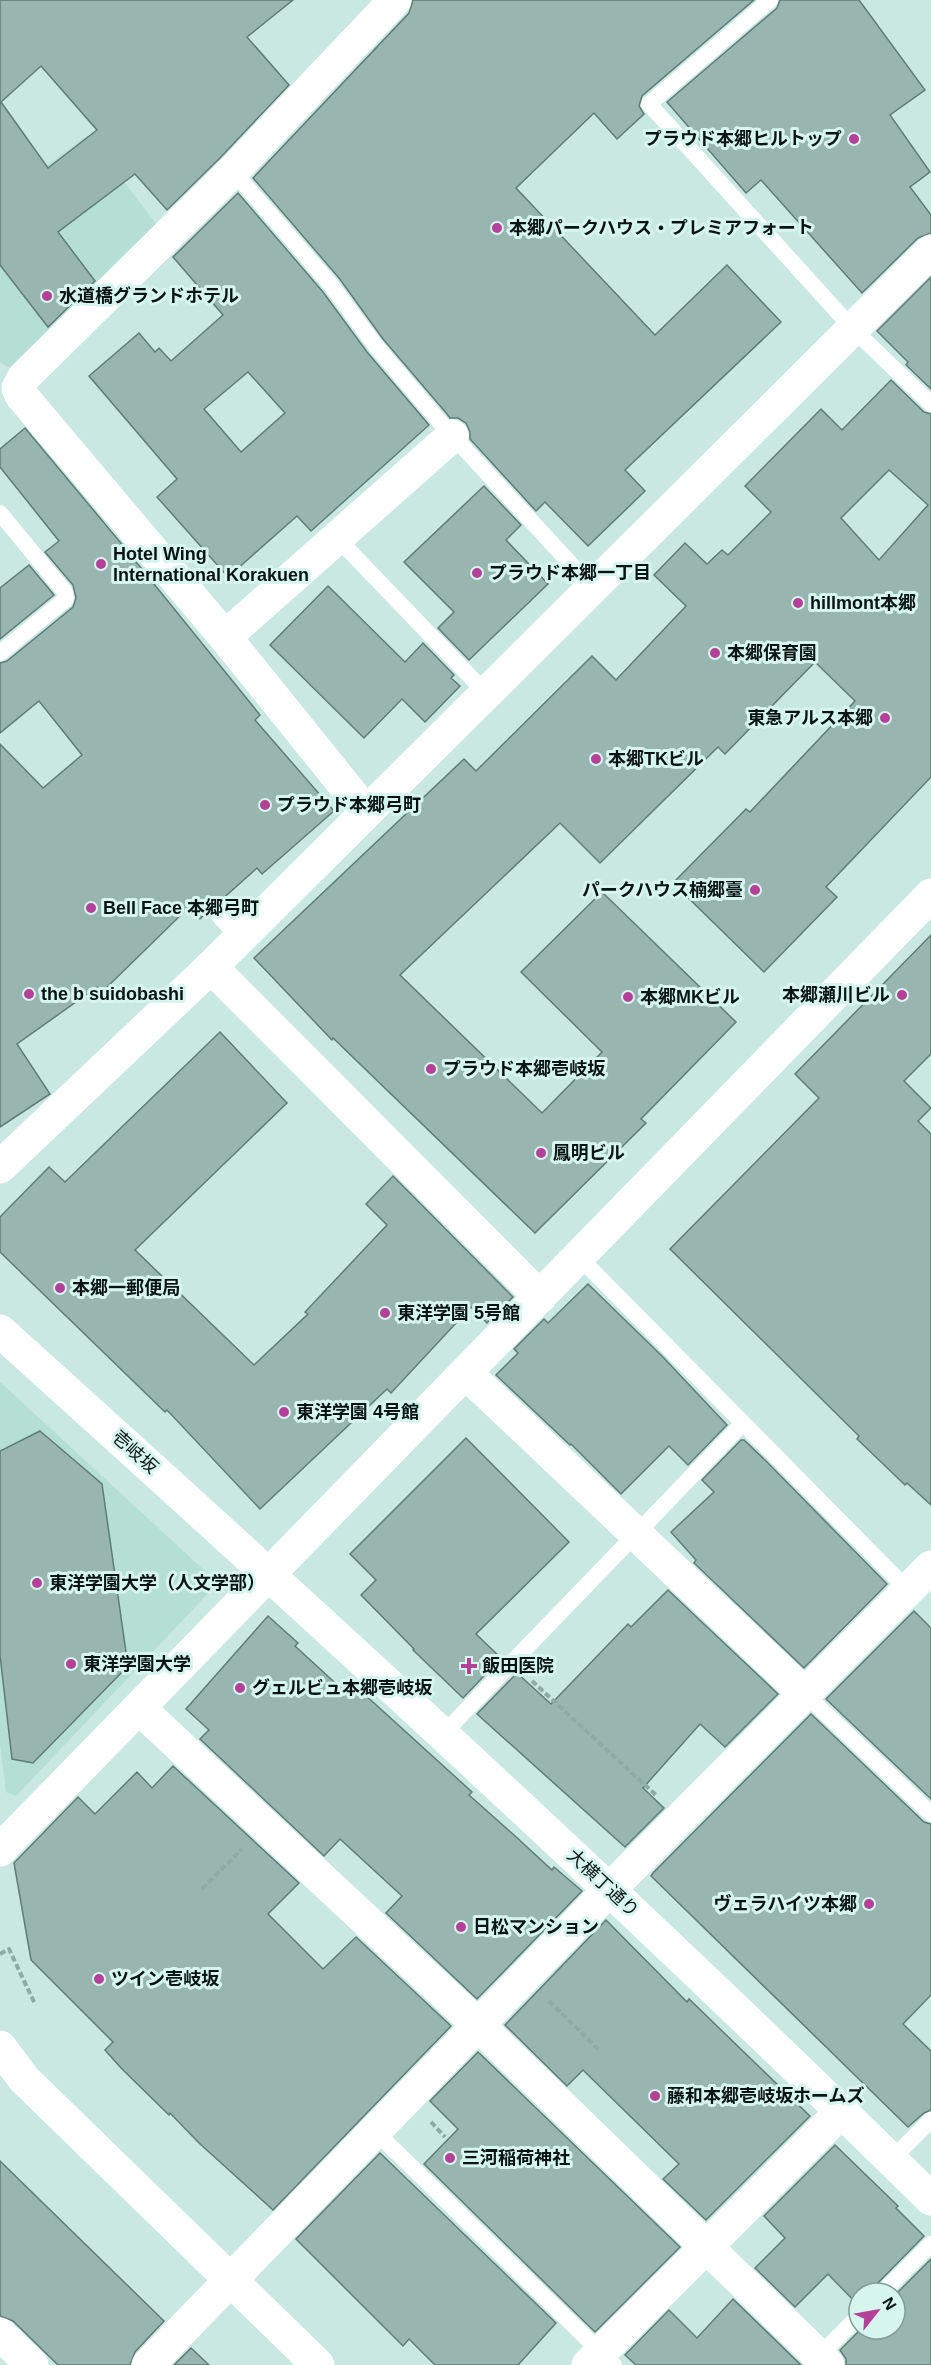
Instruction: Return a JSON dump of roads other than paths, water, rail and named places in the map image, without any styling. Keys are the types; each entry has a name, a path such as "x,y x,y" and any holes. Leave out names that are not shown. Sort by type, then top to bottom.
{"street":[{"path":"366,812 225,637 21,395 18,387 24,377 233,171 395,0"},
{"path":"0,1167 211,966 931,251"},
{"path":"225,637 452,436"},
{"path":"0,1850 931,895"},
{"path":"211,966 540,1297"},
{"name":"壱岐坂","path":"0,1331 270,1574"},
{"path":"466,1373 804,1693"},
{"path":"148,2365 610,1889 931,1567"},
{"name":"大横丁通り","path":"270,1574 610,1889 931,2199"},
{"path":"139,1708 478,2025 823,2361"},
{"path":"0,2047 24,2079 318,2365"},
{"path":"601,2361 706,2247 842,2111"},
{"path":"0,2334 32,2365"}],"lane":[{"path":"770,0 649,104 853,329 931,404"},
{"path":"233,171 331,285 375,345 452,436 593,588"},
{"path":"0,513 65,592 66,599 0,653"},
{"path":"338,539 486,693"},
{"path":"212,908 239,938"},
{"path":"579,1257 908,1590"},
{"path":"443,1734 743,1423"},
{"path":"804,1693 931,1814"},
{"path":"891,2160 931,2120"},
{"path":"375,2131 601,2361"},
{"path":"894,2281 931,2244"},
{"path":"823,2361 847,2331"}],"place":[{"name":"プラウド本郷ヒルトップ","path":"854,139"},
{"name":"本郷パークハウス・プレミアフォート","path":"497,228"},
{"name":"水道橋グランドホテル","path":"47,296"},
{"name":"Hotel Wing International Korakuen","path":"101,564"},
{"name":"プラウド本郷一丁目","path":"477,573"},
{"name":"hillmont本郷","path":"798,603"},
{"name":"本郷保育園","path":"715,653"},
{"name":"東急アルス本郷","path":"885,718"},
{"name":"本郷TKビル","path":"596,759"},
{"name":"プラウド本郷弓町","path":"265,805"},
{"name":"パークハウス楠郷臺","path":"755,890"},
{"name":"Bell Face 本郷弓町","path":"91,908"},
{"name":"the b suidobashi","path":"29,994"},
{"name":"本郷瀬川ビル","path":"902,995"},
{"name":"本郷MKビル","path":"628,997"},
{"name":"プラウド本郷壱岐坂","path":"431,1069"},
{"name":"鳳明ビル","path":"541,1153"},
{"name":"本郷一郵便局","path":"60,1288"},
{"name":"東洋学園 5号館","path":"385,1313"},
{"name":"東洋学園 4号館","path":"284,1412"},
{"name":"東洋学園大学（人文学部）","path":"37,1583"},
{"name":"東洋学園大学","path":"71,1664"},
{"name":"飯田医院","path":"469,1666"},
{"name":"グェルビュ本郷壱岐坂","path":"240,1688"},
{"name":"ヴェラハイツ本郷","path":"869,1904"},
{"name":"日松マンション","path":"461,1927"},
{"name":"ツイン壱岐坂","path":"99,1979"},
{"name":"藤和本郷壱岐坂ホームズ","path":"655,2096"},
{"name":"三河稲荷神社","path":"450,2158"}]}
